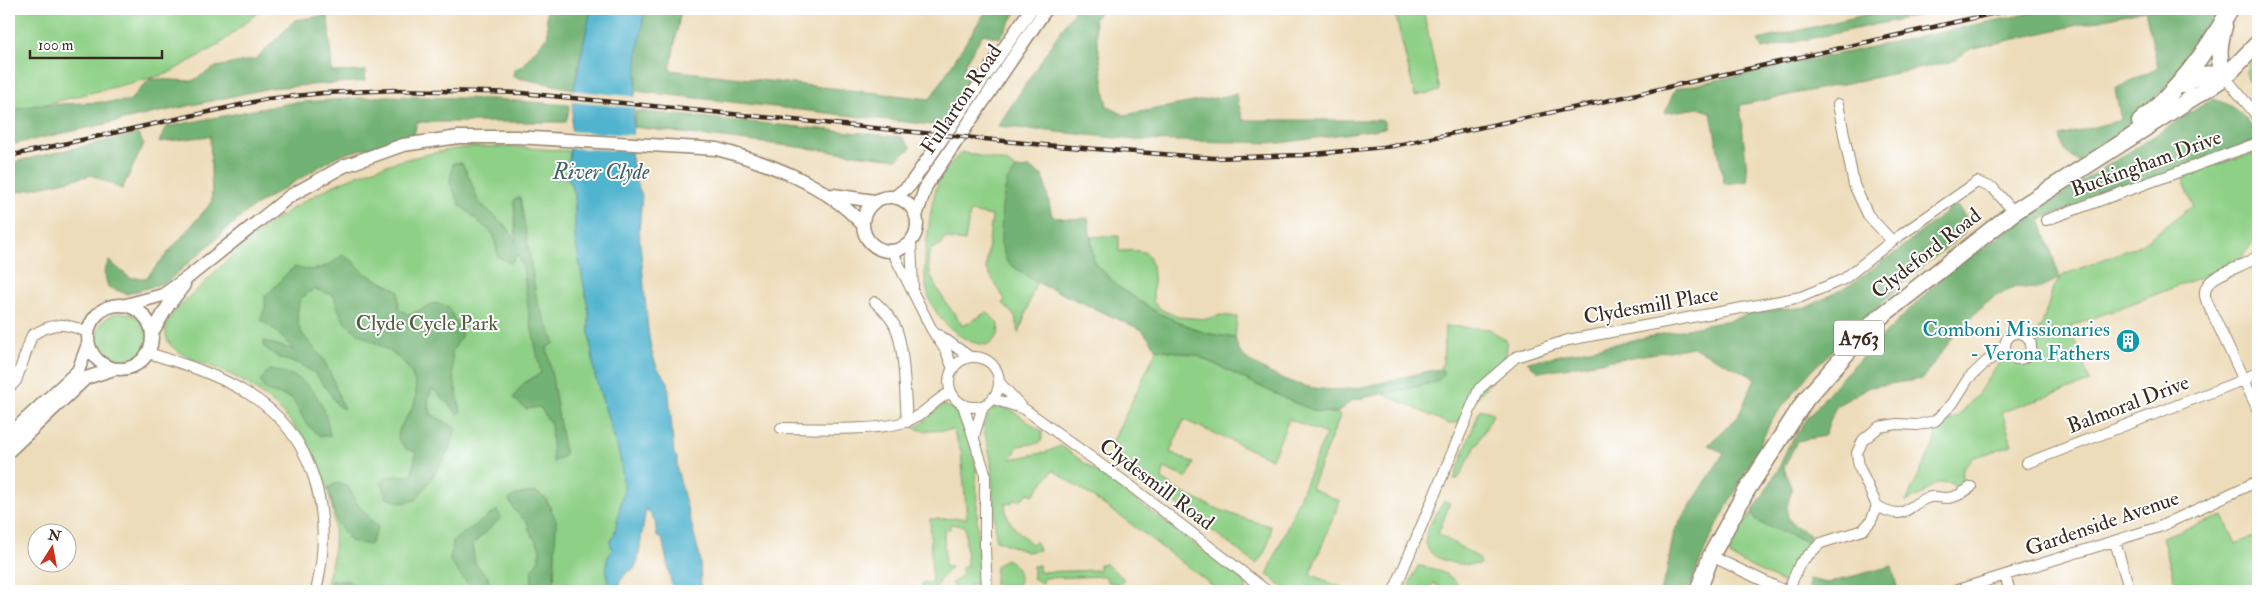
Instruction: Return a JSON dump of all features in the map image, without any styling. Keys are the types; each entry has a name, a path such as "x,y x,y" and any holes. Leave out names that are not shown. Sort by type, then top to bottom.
{"main road":[{"path":"2225,77 2219,65 2219,52 2220,39 2229,10"},
{"name":"Clydeford Road","path":"2100,156 2151,113 2181,82 2197,62 2229,10"},
{"name":"A763","path":"2225,77 2258,43"},
{"path":"2151,113 2168,103 2189,80 2201,74 2214,73 2225,77"},
{"name":"Clydeford Road","path":"1698,591 1712,556 1745,494 1806,398 1874,321 2014,212 2225,77"}],"street":[{"name":"Fullarton Road","path":"895,197 910,185 1031,9"},
{"name":"Fullarton Road","path":"916,216 926,186 1046,9"},
{"path":"2225,77 2258,117"},
{"path":"1838,104 1854,185 1868,215 1892,241"},
{"path":"126,305 163,295 290,196 344,166 404,145 459,137 516,137 679,145 717,149 786,173 826,194 849,209 862,224 865,236 876,248 892,251 906,246 911,241 915,233 916,216 908,204 895,197 880,198 874,201 868,208 862,224"},
{"name":"Buckingham Drive","path":"2046,220 2258,142"},
{"name":"Clydesmill Place","path":"1394,591 1479,389 1516,357 1568,340 1802,297 1844,279 1892,241 1977,182 1993,188 2014,212"},
{"path":"826,194 874,201"},
{"path":"911,241 914,294"},
{"path":"892,251 932,330 946,351 953,369"},
{"path":"2258,255 2248,264 2210,280 2204,288 2206,300 2258,410"},
{"path":"9,388 16,381 32,335 50,325 69,324 88,338 97,360 114,368 124,369 133,366 148,353 152,333 168,306 191,275"},
{"path":"875,302 889,316 896,327 900,344 907,422"},
{"path":"9,435 78,371 88,338 90,322 105,308 116,304 136,309 144,315 152,333"},
{"path":"932,330 970,357"},
{"path":"1972,487 1960,494 1946,498 1927,498 1911,509 1899,513 1887,512 1877,506 1859,467 1857,453 1863,440 1880,427 1897,424 1917,425 1935,421 1953,403 1968,379 1986,362 2006,349"},
{"path":"148,353 211,375 247,393 268,408 290,432 304,454 313,475 322,510 324,531 322,566 316,591"},
{"path":"964,405 983,406 993,399 999,388 1000,382 996,368 991,363 978,357 970,357 957,363 950,376 951,392 964,405 985,473 987,591"},
{"path":"9,451 86,378 114,368"},
{"name":"Balmoral Drive","path":"2027,463 2243,380 2258,372"},
{"name":"Clydesmill Road","path":"1000,382 1023,408 1132,487 1267,591"},
{"path":"780,428 893,426 924,414 937,399 951,392"},
{"name":"Clydesmill Road","path":"993,399 1023,408"},
{"path":"974,436 983,406"},
{"name":"Gardenside Avenue","path":"1954,591 2159,527 2258,481"},
{"path":"1712,556 1787,591 1800,563 1821,543 1864,530 1871,521 1877,506"},
{"path":"2115,542 2130,591"},
{"path":"2005,576 2010,591"}],"green space":[{"path":"9,9 262,9 220,44 167,74 9,113"},
{"path":"546,9 591,9 574,89 513,77 514,70 522,66 548,35"},
{"path":"645,9 681,9 670,70 930,99 987,9 1018,9 1000,38 983,34 964,65 978,73 940,126 635,91 638,51"},
{"path":"1075,9 1101,9 1094,19 1107,106 1124,115 1236,94 1243,120 1383,120 1386,128 1281,143 1136,140 998,126"},
{"path":"1394,9 1423,9 1440,91 1415,96"},
{"path":"1890,9 1948,9 1762,49 1758,40"},
{"path":"2049,9 2220,9 2208,32 2177,74 2123,129 2083,163 2067,153 2060,136 2121,120 2115,89 2158,67 2145,10 1970,49 1951,62 1740,105 1748,181 1724,184 1711,112 1698,108 1665,113 1675,89"},
{"path":"328,15 332,72 366,71 365,81 270,88 9,145 9,111 35,105 129,101 150,79 192,81 216,67 256,59 295,20"},
{"path":"2258,51 2258,86 2256,93 2248,81 2246,72 2247,67"},
{"path":"388,96 492,99 570,105 566,122 417,122 414,135 337,156 250,209 167,282 127,294 108,287 104,272 109,261 130,278 146,278 212,202 210,136 159,142 166,127 290,103"},
{"path":"2212,99 2227,104 2240,114 2251,126 2256,141 2040,219 2060,278 2038,289 2016,287 1994,297 1961,326 1922,379 1869,387 1836,406 1824,436 1797,441 1784,468 1792,490 1787,512 1791,522 1810,535 1808,542 1758,522 1752,513 1778,470 1788,447 1807,419 1841,378 1943,276 2038,210"},
{"path":"636,111 902,137 911,148 896,159 633,127"},
{"path":"138,134 144,144 122,189 92,175 9,194 9,163"},
{"name":"Clyde Cycle Park","path":"470,147 516,147 570,151 568,178 575,194 575,239 589,312 589,331 595,376 620,457 624,488 614,536 610,541 612,550 607,560 610,591 325,591 334,547 334,519 329,493 319,467 306,443 290,421 270,401 249,385 225,372 184,355 170,345 167,339 167,325 170,317 181,304 262,229 318,193 392,163 417,156"},
{"path":"961,152 1006,162 1016,169 1006,191 1004,202 1003,214 1007,262 1036,282 1019,334 1015,317 1003,303 1005,300 986,268 992,216 970,212 965,241 943,238 942,245 931,249 928,259 932,279 963,326 987,312 999,324 998,335 989,345 967,340 943,321 929,298 926,286 926,246 935,194 943,174"},
{"path":"2258,152 2258,235 2238,263 2070,327 2090,382 2002,412 2012,445 1972,458 1963,468 1962,481 1958,488 1955,489 1953,484 1942,482 1935,484 1924,493 1906,502 1935,441 1935,430 1958,416 1977,395 1996,366 2007,360 2023,363 2034,358 2037,345 2033,336 2042,325 2053,288 2063,275 2140,245 2193,206 2183,178 2197,170"},
{"path":"453,163 462,163 478,201 508,228 516,243 514,200 520,197 537,301 555,343 547,347 565,455 553,462 551,425 540,407 526,409 513,398 524,383 541,373 529,315 523,267 518,254 511,263 498,257 494,235 460,205 450,183"},
{"path":"1030,168 1043,176 1052,216 1067,219 1088,218 1094,263 1120,288 1158,313 1205,333 1235,338 1242,355 1272,374 1296,383 1337,390 1356,388 1440,369 1444,374 1436,382 1353,400 1337,413 1318,412 1288,400 1196,355 1157,349 1142,330 1036,282 1007,262 1001,243 1002,206 1007,181 1016,169"},
{"path":"1954,205 1959,208 1966,218 1964,234 1915,272 1812,370 1771,421 1709,540 1688,591 1660,591 1666,575 1674,531 1724,453 1708,445 1738,417 1755,378 1693,347 1539,372 1527,362 1730,320 1757,312 1808,307 1850,285 1899,250"},
{"path":"1119,236 1119,251 1141,251 1150,257 1153,276 1153,302 1162,310 1178,317 1207,319 1221,315 1237,317 1235,338 1205,333 1158,313 1120,288 1094,263 1091,237"},
{"path":"342,255 353,261 364,273 398,290 399,309 409,315 435,303 448,306 462,335 452,352 453,375 461,412 458,414 433,389 428,398 431,414 456,428 449,450 435,474 416,500 403,503 387,498 381,481 388,477 412,475 416,452 406,449 398,439 401,426 416,398 413,377 408,367 400,359 358,333 346,323 341,316 333,295 314,289 300,299 298,322 300,330 327,366 344,409 339,407 316,374 299,364 279,358 264,347 264,341 294,350 274,329 261,320 265,307 265,296 295,267 308,270 320,268 332,263"},
{"path":"117,313 127,313 136,317 144,325 148,339 144,353 136,361 127,365 117,365 108,361 100,353 96,344 96,334 100,325 108,317"},
{"path":"1445,326 1490,329 1507,342 1503,363 1497,373 1459,422 1449,424 1384,394 1436,382 1444,373 1440,369 1443,362"},
{"path":"1157,349 1196,355 1288,400 1318,412 1337,413 1340,416 1311,488 1340,501 1310,574 1345,589 1344,591 1289,591 1267,575 1326,434 1289,419 1272,459 1184,420 1170,452 1194,463 1187,478 1164,468 1162,479 1199,501 1270,526 1267,546 1256,564 1172,500 1148,477 1114,457 1112,443"},
{"path":"269,370 294,376 312,390 324,410 330,436 320,436 307,425 292,398 266,391 260,381"},
{"path":"943,405 955,409 976,466 979,580 976,585 956,587 951,584 961,576 963,566 967,566 965,526 950,524 950,529 944,530 945,567 951,567 936,588 922,590 922,583 932,582 930,519 967,518 961,452 953,430 925,431 913,428 922,423"},
{"path":"998,407 1013,411 1042,432 1042,440 1038,443 1018,446 1011,459 1047,452 1060,446 1063,447 1246,582 1246,591 1210,591 1213,586 1123,518 1053,470 1033,495 1029,493 1020,500 1014,499 1012,503 1005,504 1008,517 1014,527 1032,544 1036,542 1039,550 1027,552 996,540 991,459 983,426 990,411"},
{"path":"1480,409 1494,413 1458,479 1454,479"},
{"path":"337,483 348,487 358,505 378,528 370,545 350,541 337,522 328,488"},
{"path":"536,492 546,499 556,520 554,591 529,591 532,571 539,558 540,548 529,530 528,523 516,512 509,500 515,495"},
{"path":"1444,501 1450,503 1438,534 1479,558 1481,564 1445,561 1430,552 1426,545 1427,532"},
{"path":"497,510 501,518 472,545 475,563 488,577 489,591 482,591 466,582 450,561 453,541"},
{"path":"1752,513 1758,522 1808,542 1790,578 1782,582 1731,557 1727,549"},
{"path":"2223,516 2236,544 2258,535 2258,591 2177,591 2162,537"},
{"path":"1005,559 1015,565 1020,582 1010,591 994,591 996,566"},
{"path":"1099,564 1106,564 1124,579 1119,584 1107,582 1106,576 1044,578 1043,584 1033,578 1033,566 1039,565 1039,572 1099,570"},
{"path":"1418,566 1434,569 1449,576 1457,583 1454,591 1447,591 1433,583 1428,591 1406,591"},
{"path":"1892,566 1898,591 1809,591 1809,579 1827,583"},
{"path":"332,580 348,581 361,591 328,591"}],"water":[{"name":"River Clyde","path":"591,9 645,9 638,51 631,153 636,182 642,195 639,231 648,331 657,367 668,382 674,454 677,457 677,469 700,557 701,591 667,591 672,586 662,538 657,537 655,521 646,508 638,560 634,569 627,572 621,580 618,591 610,591 606,570 607,560 612,550 610,541 614,536 624,488 620,457 595,376 589,331 589,312 575,239 575,194 568,178 574,89"}],"pier":[{"path":"571,90 637,97 636,108 572,102"},
{"path":"568,131 634,135 633,151 567,148"}],"railway":[{"path":"9,156 267,99 323,93 396,90 522,93 1044,145 1214,158 1305,155 1393,146 1615,99 2013,9"}],"place":[{"name":"Comboni Missionaries - Verona Fathers","path":"2128,341"}]}
